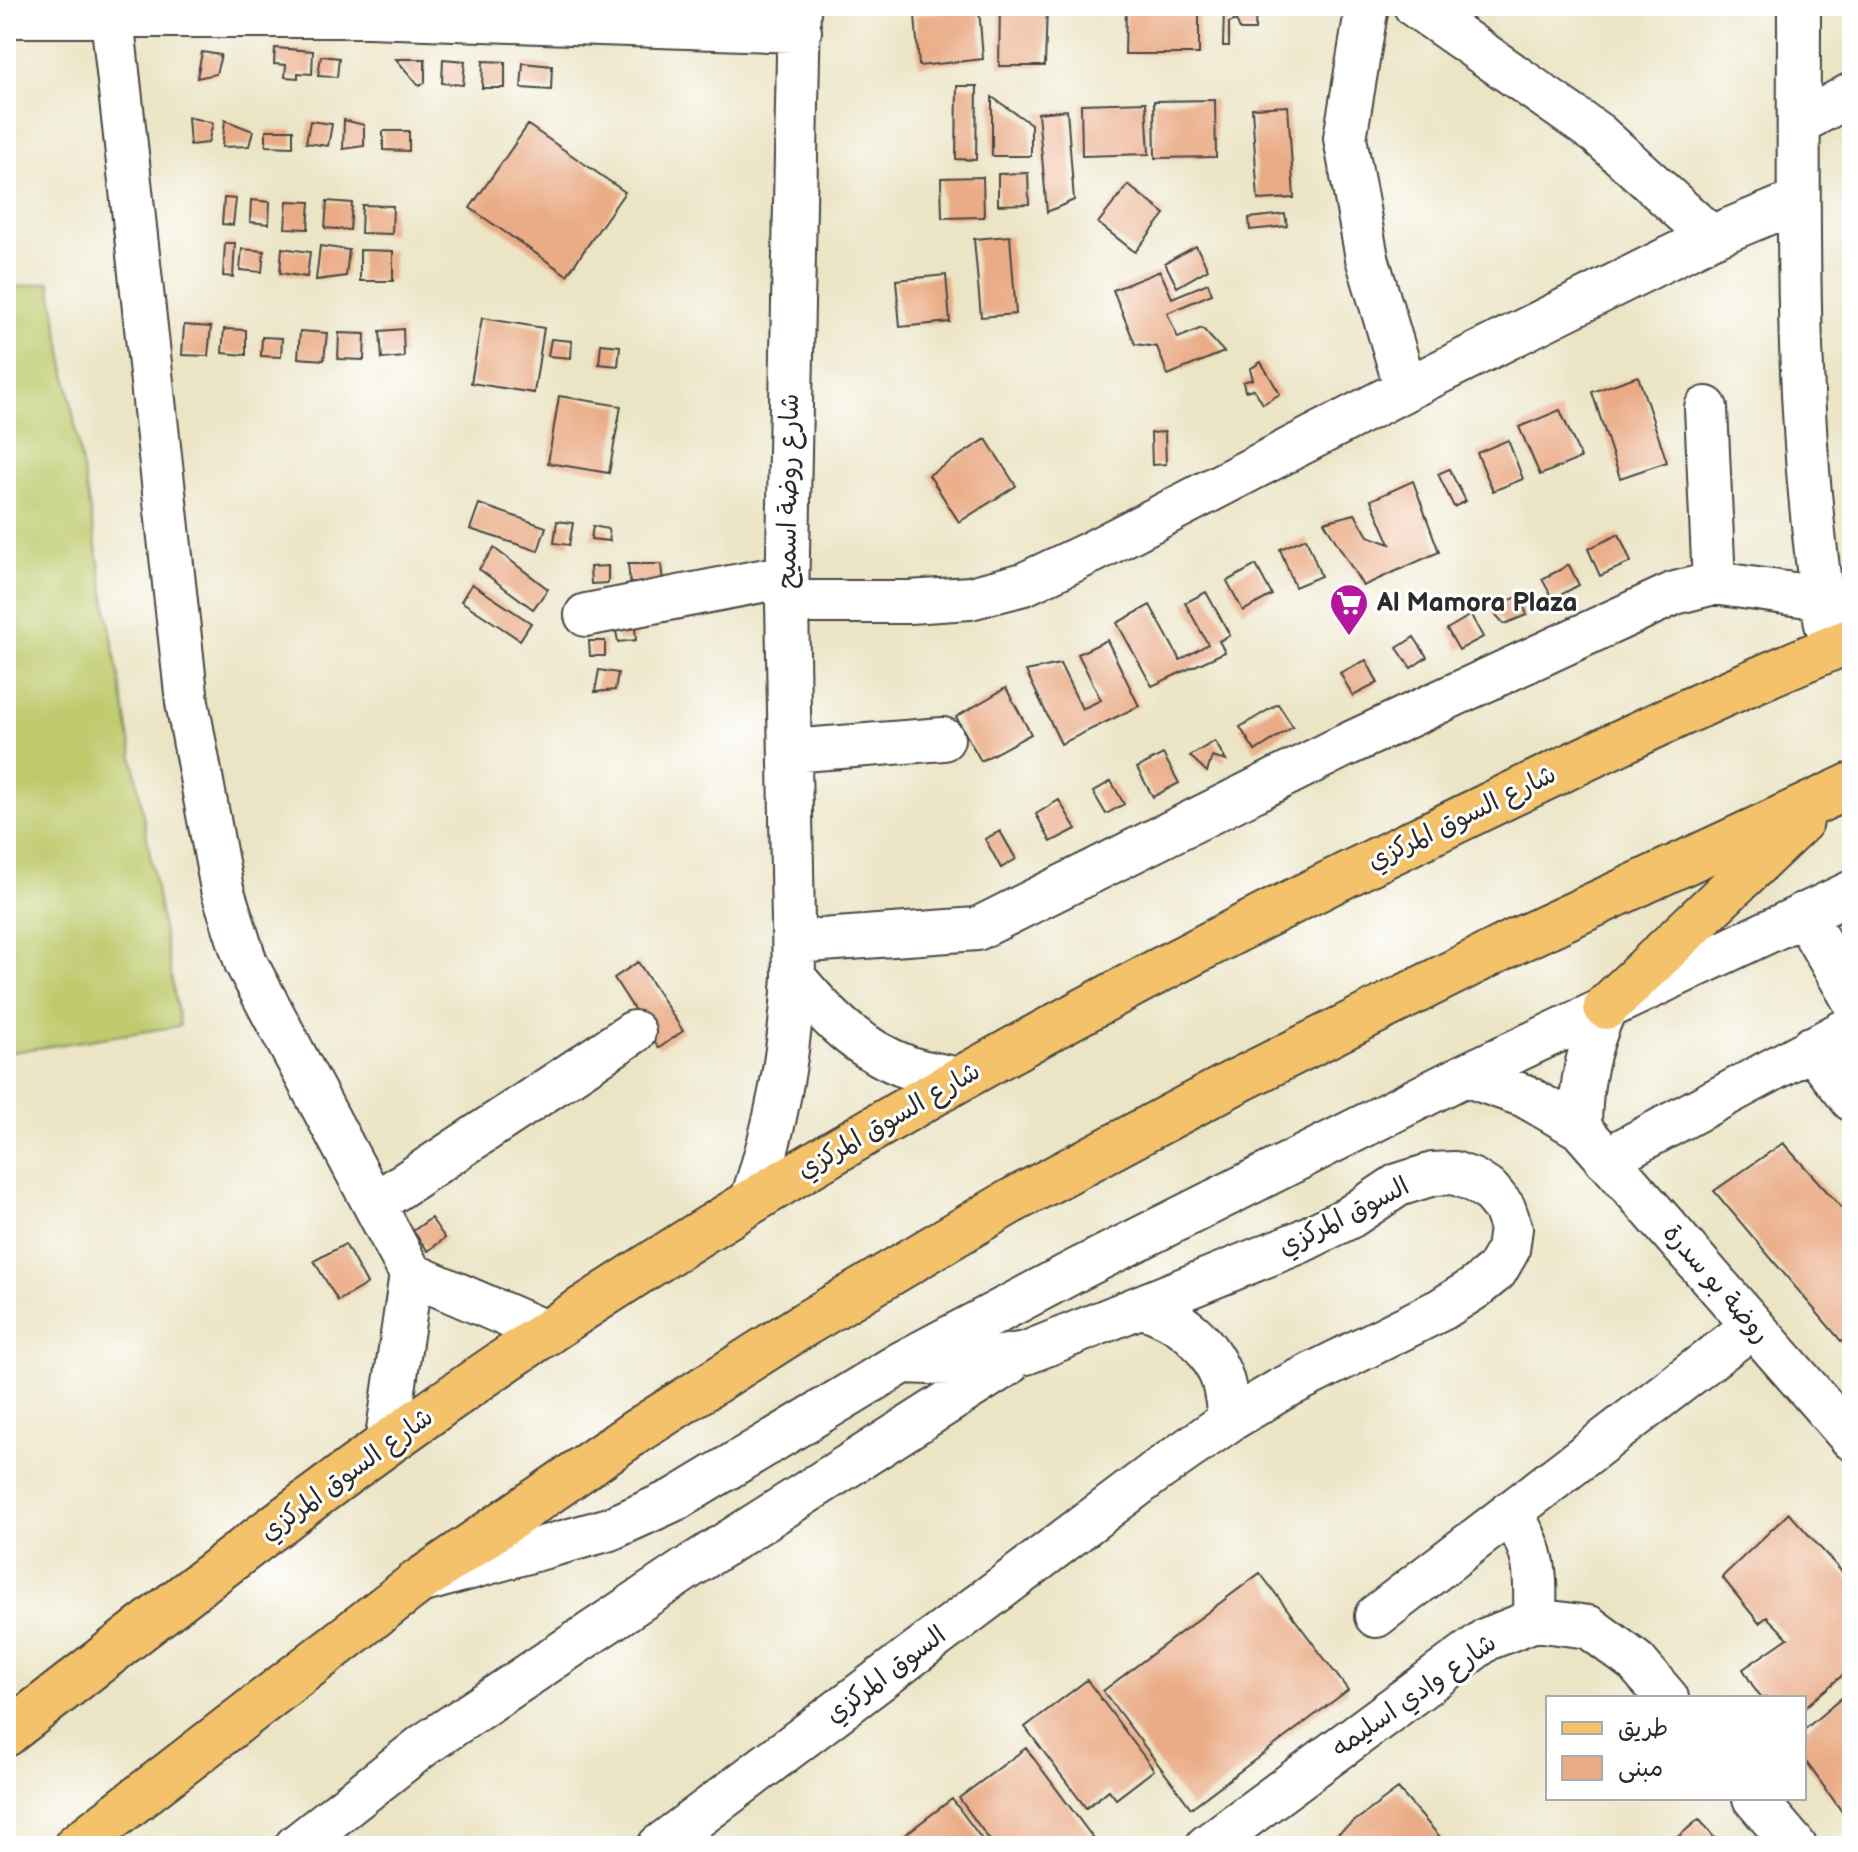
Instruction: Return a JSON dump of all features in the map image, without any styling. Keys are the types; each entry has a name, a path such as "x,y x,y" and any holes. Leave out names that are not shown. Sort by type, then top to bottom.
{"main road":[{"name":"شارع السوق المركزي","path":"6,1734 386,1444 548,1333 751,1202 958,1079 1259,916 1572,764 1841,645"},
{"path":"1606,1007 1841,789"},
{"path":"76,1846 418,1582 637,1431 805,1324 1010,1202 1231,1084 1516,941 1841,789"}],"street":[{"path":"1367,6 1345,138 1367,258 1406,389"},
{"path":"1415,6 1598,134 1711,237"},
{"path":"1799,6 1798,323 1810,502 1822,598 1841,645"},
{"path":"6,16 112,17 368,11 799,19"},
{"path":"112,17 187,702 222,889 246,963 411,1274 386,1444"},
{"name":"شارع روضة اسميح","path":"751,1202 769,1147 791,1034 794,959 787,589 799,19"},
{"path":"1799,123 1852,94"},
{"path":"586,615 787,589 909,602 970,598 1024,584 1711,237 1798,201"},
{"path":"1706,408 1714,583"},
{"path":"958,1079 910,1068 865,1046 826,1015 794,959 977,929 1344,746 1675,593 1714,583 1822,598"},
{"path":"790,751 943,739"},
{"path":"418,1582 610,1529 678,1498 903,1362 1077,1270 1465,1075 1852,892"},
{"path":"1803,914 1852,998"},
{"path":"1606,1007 1593,1035 1580,1097 1593,1144 1852,1027"},
{"path":"374,1204 634,1032"},
{"path":"1811,1048 1852,1100"},
{"name":"روضة بو سدرة","path":"1465,1075 1525,1096 1593,1144 1852,1439"},
{"name":"السوق المركزي","path":"659,1846 1154,1473 1230,1420 1280,1390 1442,1309 1475,1288 1496,1271 1508,1250 1511,1228 1504,1208 1490,1191 1454,1173 1433,1174 1398,1185 1350,1217 1300,1242 1026,1353 957,1364 903,1362"},
{"path":"411,1274 548,1333"},
{"path":"1143,1307 1170,1316 1203,1344 1222,1378 1230,1420"},
{"path":"1376,1616 1753,1326"},
{"path":"296,1846 424,1745 691,1566 1026,1353"},
{"path":"691,1566 724,1518 757,1451"},
{"path":"1510,1512 1533,1555 1535,1620"},
{"name":"شارع وادي اسليمه","path":"1207,1846 1487,1639 1535,1620 1589,1627 1636,1662 1665,1696"},
{"path":"1756,1800 1795,1846"}],"green space":[{"path":"50,282 180,1026 6,1053 6,289"}],"building":[{"path":"1000,6 1047,6 1045,66 999,66"},
{"path":"1126,6 1199,6 1199,54 1125,54"},
{"path":"1224,6 1256,6 1255,30 1240,30 1236,20 1229,23 1229,46 1223,46"},
{"path":"979,8 983,59 919,66 915,15"},
{"path":"275,48 313,51 312,74 298,73 298,78 285,77 286,65 274,64"},
{"path":"202,52 221,55 216,74 197,78"},
{"path":"321,56 339,58 337,77 318,76"},
{"path":"396,59 425,59 425,82 419,86"},
{"path":"443,59 465,61 463,85 442,83"},
{"path":"483,61 505,62 505,88 482,88"},
{"path":"523,63 552,66 551,90 521,88"},
{"path":"957,86 977,86 976,160 956,159"},
{"path":"992,97 1031,124 1031,156 992,156"},
{"path":"1215,100 1216,157 1155,158 1154,101"},
{"path":"1146,102 1149,154 1082,156 1081,104"},
{"path":"1288,106 1294,198 1258,200 1252,108"},
{"path":"1067,110 1074,200 1047,212 1038,113"},
{"path":"188,117 213,123 208,143 190,145"},
{"path":"225,120 253,131 249,146 222,147"},
{"path":"344,120 364,125 364,146 343,149"},
{"path":"310,121 332,124 328,146 306,143"},
{"path":"528,125 625,192 567,275 470,208"},
{"path":"266,130 293,130 293,147 266,146"},
{"path":"383,131 409,131 409,151 383,150"},
{"path":"1028,173 1029,204 998,205 998,174"},
{"path":"983,177 984,217 942,218 941,178"},
{"path":"1128,185 1165,214 1135,252 1098,223"},
{"path":"224,198 236,199 233,225 222,224"},
{"path":"251,200 270,202 269,224 250,222"},
{"path":"287,201 310,202 308,229 285,228"},
{"path":"327,201 352,203 350,230 325,228"},
{"path":"362,205 393,206 392,234 361,233"},
{"path":"1285,214 1287,226 1250,230 1249,218"},
{"path":"1010,236 1016,314 981,317 974,239"},
{"path":"225,243 235,243 233,277 223,276"},
{"path":"320,246 349,250 346,276 316,280"},
{"path":"1196,246 1208,269 1177,287 1165,263"},
{"path":"282,248 310,252 307,277 280,273"},
{"path":"242,249 264,251 262,272 240,270"},
{"path":"360,250 393,251 393,281 360,281"},
{"path":"1160,271 1172,298 1208,283 1212,294 1167,313 1178,338 1202,328 1224,352 1168,375 1157,347 1135,344 1113,290"},
{"path":"946,275 950,322 900,327 896,280"},
{"path":"482,318 544,328 534,393 471,383"},
{"path":"184,325 211,327 208,356 182,355"},
{"path":"224,329 246,330 246,355 222,353"},
{"path":"403,329 404,357 382,359 380,331"},
{"path":"300,331 327,333 324,360 298,358"},
{"path":"339,333 365,334 364,360 338,359"},
{"path":"262,337 282,338 281,357 261,356"},
{"path":"551,339 572,341 571,358 548,356"},
{"path":"601,344 620,346 618,366 599,364"},
{"path":"1261,362 1280,394 1263,404 1254,389 1245,391 1243,382 1253,379 1250,369"},
{"path":"1638,376 1667,462 1620,478 1592,392"},
{"path":"559,396 621,406 609,473 548,463"},
{"path":"1560,410 1581,458 1540,475 1519,427"},
{"path":"1165,432 1166,464 1152,465 1151,433"},
{"path":"986,439 1016,486 959,522 929,475"},
{"path":"1508,440 1523,479 1493,491 1477,453"},
{"path":"1449,469 1466,501 1454,507 1438,474"},
{"path":"1413,481 1439,552 1363,586 1324,522 1355,514 1368,536 1390,544 1371,500"},
{"path":"479,504 546,527 538,551 470,529"},
{"path":"557,521 573,523 569,545 554,543"},
{"path":"593,526 608,529 610,541 591,539"},
{"path":"1619,534 1631,562 1600,576 1588,549"},
{"path":"1306,538 1321,576 1295,587 1280,549"},
{"path":"494,548 548,589 533,609 479,569"},
{"path":"628,564 661,564 663,583 630,583"},
{"path":"1256,565 1272,595 1243,611 1227,581"},
{"path":"1569,565 1579,585 1553,599 1542,579"},
{"path":"608,566 608,583 591,584 590,567"},
{"path":"472,584 531,623 520,640 461,601"},
{"path":"1206,592 1230,635 1219,641 1225,652 1152,686 1117,623 1150,605 1180,660 1208,644 1185,603"},
{"path":"1520,596 1527,615 1504,624 1490,608"},
{"path":"1471,615 1483,637 1459,650 1447,629"},
{"path":"635,628 636,640 618,642 616,631"},
{"path":"1414,637 1427,657 1411,668 1397,648"},
{"path":"1107,640 1139,706 1061,744 1026,671 1060,664 1082,709 1101,700 1078,654"},
{"path":"589,641 605,641 605,656 590,656"},
{"path":"1366,660 1378,683 1353,696 1340,673"},
{"path":"599,670 618,673 615,690 595,692"},
{"path":"1006,688 1031,734 981,761 956,717"},
{"path":"1278,704 1293,727 1255,751 1240,727"},
{"path":"1215,741 1226,761 1212,757 1207,772 1190,756"},
{"path":"1163,754 1179,783 1153,797 1137,768"},
{"path":"1111,781 1124,804 1106,814 1093,792"},
{"path":"1059,800 1076,829 1051,842 1036,814"},
{"path":"1000,831 1016,859 1001,868 985,839"},
{"path":"638,962 683,1031 659,1048 614,978"},
{"path":"1783,1143 1852,1219 1852,1354 1714,1191"},
{"path":"431,1218 445,1238 428,1251 413,1231"},
{"path":"345,1244 367,1284 338,1301 314,1261"},
{"path":"1789,1513 1852,1583 1852,1667 1806,1706 1806,1696 1759,1696 1743,1669 1788,1638 1767,1617 1759,1623 1722,1577"},
{"path":"1260,1573 1348,1690 1191,1808 1103,1691"},
{"path":"1087,1680 1154,1770 1116,1799 1109,1790 1086,1808 1025,1727"},
{"path":"1852,1689 1852,1805 1843,1813 1806,1762 1806,1728"},
{"path":"1026,1748 1099,1846 994,1846 959,1798"},
{"path":"1398,1789 1448,1846 1321,1846"},
{"path":"952,1799 987,1846 890,1846"},
{"path":"1699,1819 1721,1846 1667,1846"}],"place":[{"name":"Al Mamora Plaza","path":"1349,637"}]}
